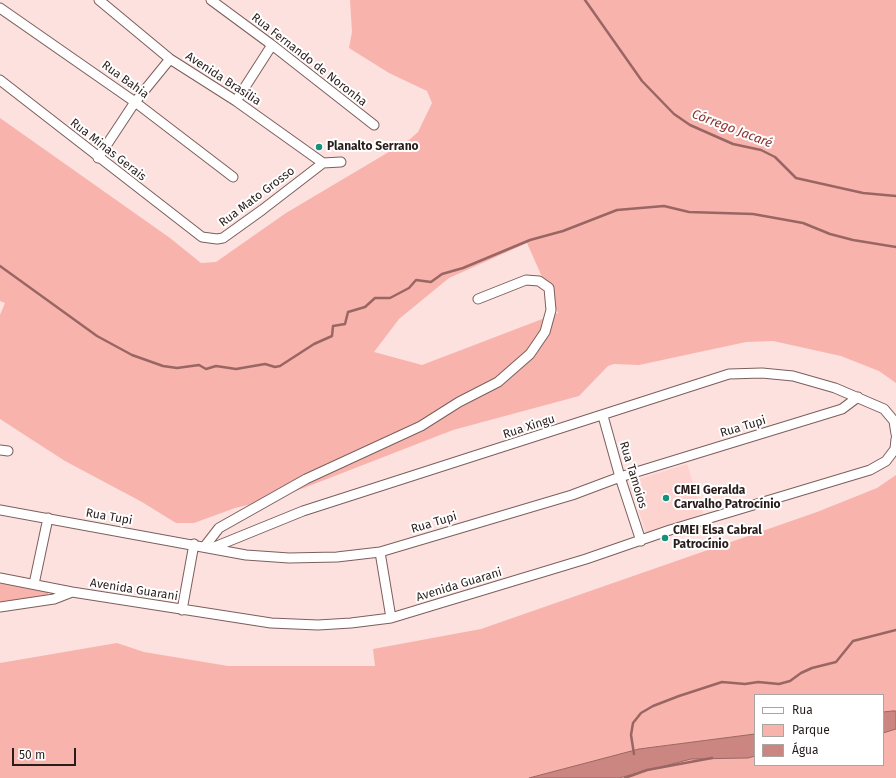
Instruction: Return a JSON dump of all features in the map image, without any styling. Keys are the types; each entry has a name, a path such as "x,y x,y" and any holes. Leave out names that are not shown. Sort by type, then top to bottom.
{"street":[{"name":"Rua Fernando de Noronha","path":"211,0 272,45 374,125"},
{"name":"Avenida Brasília","path":"101,1 170,59 236,101 323,163"},
{"name":"Rua Bahia","path":"0,8 135,102 233,177"},
{"path":"236,101 272,45"},
{"path":"98,158 135,102 170,59"},
{"name":"Rua Minas Gerais","path":"0,80 98,158 202,237"},
{"path":"323,163 341,162"},
{"name":"Rua Mato Grosso","path":"202,237 217,239 223,238 323,163"},
{"path":"208,547 219,528 306,479 421,426 459,402 498,382 530,354 545,332 551,310 549,288 539,281 526,280 478,299"},
{"name":"Rua Xingu","path":"208,547 303,512 729,374 762,373 793,376 835,388 858,397"},
{"path":"858,397 884,409 894,421 896,434"},
{"name":"Rua Tupi","path":"0,510 194,544 246,555 290,558 337,557 380,552 572,495 620,477 842,409 858,397"},
{"name":"Rua Tamoios","path":"603,416 620,477 641,541"},
{"name":"Avenida Guarani","path":"0,578 72,592 271,623 318,625 391,618 641,541 670,530 870,470 886,461 895,449 896,439"},
{"path":"34,584 48,518"},
{"path":"182,610 194,544"},
{"path":"380,552 391,618"},
{"path":"0,607 54,599 72,592"}],"shaded area":[{"name":"CMEI Geralda Carvalho Patrocínio","path":"687,464 703,514 646,533 629,482"}],"green space":[{"path":"350,0 896,0 896,383 879,371 841,356 773,341 746,342 639,365 614,364 608,366 579,396 453,430 278,498 235,508 194,523 176,523 142,502 65,461 0,419 0,315 5,303 0,301 0,118 170,238 201,263 216,262 286,213 409,140 418,132 432,103 427,91 389,73 349,48 352,32","holes":["527,243 558,313 422,365 374,352 399,319 449,278"]},
{"path":"896,475 896,711 884,712 884,694 754,694 754,734 639,749 529,778 0,778 0,663 117,643 144,652 228,666 375,666 373,649 481,629 817,512 877,488"},
{"path":"0,583 48,591 48,595 0,604"},
{"path":"896,729 896,778 619,778 691,759 748,758 754,756 754,766 884,766 884,733"}],"water":[{"path":"896,711 896,729 884,733 884,712"},
{"path":"754,734 754,756 748,758 691,759 619,778 529,778 639,749"}],"waterway":[{"name":"Córrego Jacaré","path":"585,0 642,81 674,114 690,125 733,144 761,150 775,157 796,178 863,193 896,196"},
{"path":"0,266 97,336 132,355 163,366 177,368 199,365 206,369 216,366 236,369 265,364 275,367 280,366 314,344 332,336 333,326 345,324 348,312 365,307 375,298 390,298 409,288 416,280 431,282 442,274 463,268 530,240 563,231 617,210 664,206 689,212 753,214 803,223 830,234 853,240 896,247"},
{"path":"634,754 631,735 633,723 641,713 653,706 722,682 745,684 758,682 779,684 790,681 801,673 812,668 836,662 853,641 896,630"},
{"path":"625,778 647,770 712,758"}],"place":[{"name":"Planalto Serrano","path":"319,147"},
{"name":"CMEI Geralda Carvalho Patrocínio","path":"666,498"},
{"name":"CMEI Elsa Cabral Patrocínio","path":"665,538"}]}
